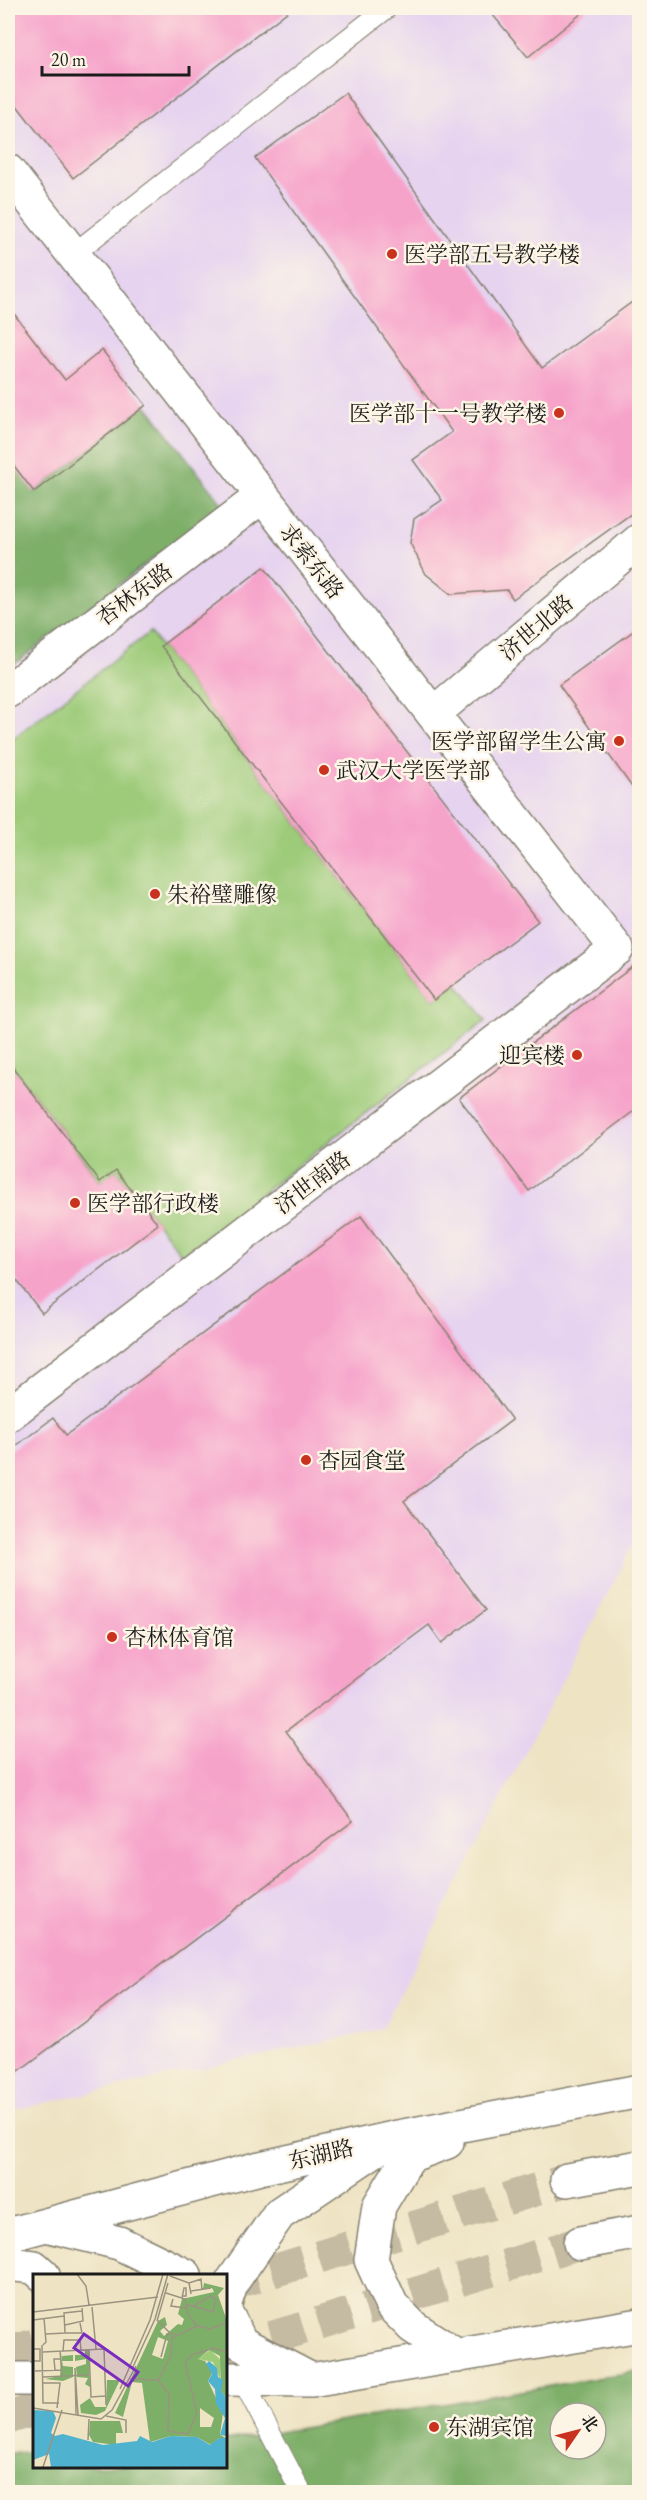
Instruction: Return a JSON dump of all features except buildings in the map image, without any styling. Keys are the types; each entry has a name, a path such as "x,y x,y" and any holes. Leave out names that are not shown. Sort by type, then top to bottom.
{"main road":[{"name":"求索东路","path":"8,171 617,949"},
{"name":"杏林东路","path":"8,691 261,496"},
{"name":"济世北路","path":"433,714 639,540"},
{"name":"济世南路","path":"8,1415 617,949"},
{"name":"东湖路","path":"8,2235 260,2168 393,2138 639,2091"},
{"path":"457,2356 413,2327 392,2306 371,2260 379,2206 409,2156 526,2112"},
{"path":"226,2300 232,2282 279,2214 393,2138"},
{"path":"567,2180 639,2167"},
{"path":"46,2225 119,2243 183,2274"},
{"path":"580,2243 639,2232"},
{"path":"8,2264 34,2267 43,2274"},
{"path":"226,2313 241,2343 311,2379"},
{"path":"233,2379 311,2379 639,2325"}],"lane":[{"path":"72,255 387,8"},
{"path":"233,2379 301,2493"}],"shaded area":[{"name":"武汉大学医学部","path":"8,8 640,8 639,1533 382,2029 8,2111"}],"green space":[{"path":"146,405 223,505 8,669 8,458 35,492"},
{"path":"150,632 434,1000 457,983 486,1020 182,1255 116,1170 101,1182 8,1061 8,742"},
{"name":"东湖宾馆","path":"639,2371 639,2492 8,2492 8,2453 33,2452 33,2467 226,2467 226,2441"}],"tunnel":[{"path":"226,2286 567,2180"},
{"path":"226,2352 580,2243"},
{"path":"8,2353 33,2345"},
{"path":"8,2418 33,2410"}],"place":[{"name":"医学部五号教学楼","path":"392,254"},
{"name":"医学部十一号教学楼","path":"559,413"},
{"name":"医学部留学生公寓","path":"619,741"},
{"name":"武汉大学医学部","path":"324,770"},
{"name":"朱裕璧雕像","path":"155,894"},
{"name":"迎宾楼","path":"577,1055"},
{"name":"医学部行政楼","path":"75,1203"},
{"name":"杏园食堂","path":"306,1460"},
{"name":"杏林体育馆","path":"112,1637"},
{"name":"东湖宾馆","path":"434,2427"}]}
